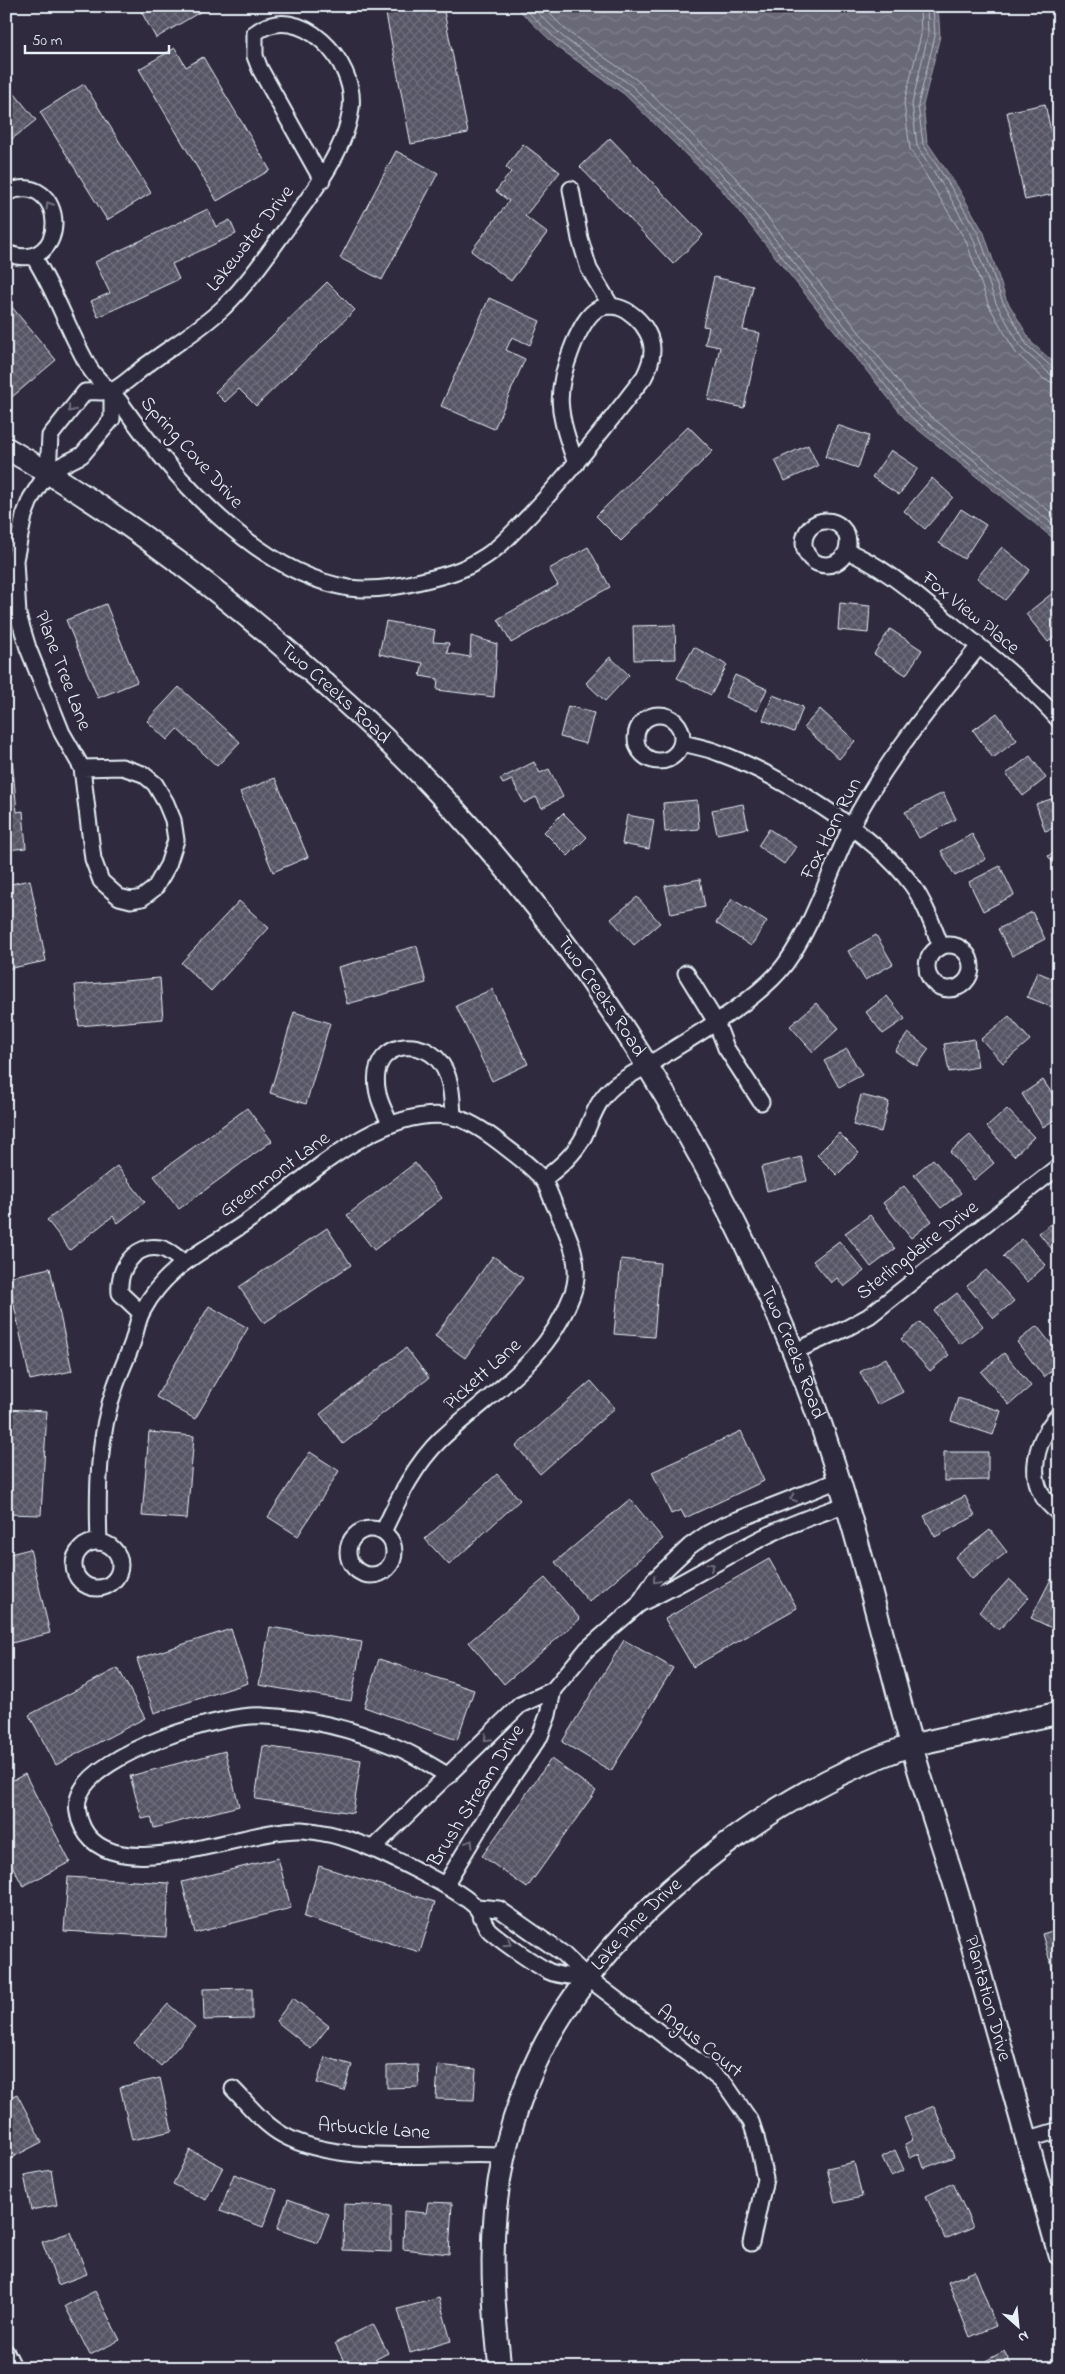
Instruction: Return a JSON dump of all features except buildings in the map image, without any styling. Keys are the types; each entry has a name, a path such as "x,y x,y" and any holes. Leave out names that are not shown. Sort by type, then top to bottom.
{"street":[{"name":"Lakewater Drive","path":"112,391 198,330 246,283 322,180 348,127 352,107 351,82 334,46 312,21 301,14 286,11 277,13 269,16 254,33 255,56 260,69 322,180"},
{"path":"6,193 25,189 36,192 46,198 56,218 53,235 44,249 33,256 15,256 6,253"},
{"path":"571,189 580,239 589,269 611,306 597,309 588,318 578,334 564,370 559,396 561,420 576,464"},
{"name":"Spring Cove Drive","path":"33,256 46,276 90,369 112,391 141,432 193,492 223,521 257,548 288,566 330,583 350,588 378,589 412,584 444,576 477,562 502,544 576,464 644,376 650,364 652,350 649,338 641,323 624,308 611,306"},
{"path":"112,391 112,419 82,455 48,472 50,436 85,392 112,391"},
{"name":"Two Creeks Road","path":"6,448 48,472 172,557 254,621 353,707 432,786 533,903 609,1007 647,1065 702,1160 739,1234 793,1352 847,1504 866,1567 912,1745"},
{"name":"Plane Tree Lane","path":"48,472 28,507 18,540 15,580 18,615 28,648 62,733 82,768 93,859 101,881 119,898 131,900 142,898 155,888 168,865 176,840 173,820 166,803 155,784 143,774 122,767 82,768"},
{"name":"Fox View Place","path":"847,551 874,563 979,646 1017,679 1059,720"},
{"name":"Fox Horn Run","path":"647,1065 716,1022 748,999 785,965 804,934 852,826 917,725 979,646"},
{"path":"682,743 718,752 753,768 852,826 912,884 929,916 941,947"},
{"path":"686,973 716,1022 726,1048 761,1102"},
{"path":"390,1123 380,1101 378,1071 384,1058 396,1049 417,1045 430,1051 443,1065 451,1086 453,1117"},
{"path":"543,1180 562,1164 578,1146 602,1097 616,1084 647,1065"},
{"name":"Greenmont Lane","path":"99,1542 98,1498 104,1431 115,1388 133,1341 141,1313 158,1286 184,1262 237,1229 351,1144 390,1123 418,1117 453,1117 472,1124 493,1138 543,1180"},
{"name":"Sterlingdaire Drive","path":"793,1352 848,1328 869,1316 1059,1166"},
{"name":"Pickett Lane","path":"383,1532 409,1478 423,1459 440,1440 533,1360 554,1331 573,1293 577,1273 574,1251 543,1180"},
{"path":"141,1313 120,1293 119,1280 126,1264 135,1254 147,1249 161,1248 184,1262"},
{"path":"1059,1414 1051,1423 1041,1441 1035,1478 1041,1496 1049,1506 1059,1513"},
{"name":"Brush Stream Drive","path":"374,1847 520,1705 553,1690 587,1649 638,1605 654,1580 707,1534 839,1480"},
{"name":"Brush Stream Drive","path":"638,1605 668,1592 764,1537 798,1521 847,1504"},
{"name":"Brush Stream Drive","path":"553,1690 548,1715 540,1736 500,1794 445,1885 477,1907 499,1909 562,1953 588,1978"},
{"name":"Lake Pine Drive","path":"500,2368 493,2305 492,2251 493,2224 504,2155 521,2103 543,2049 563,2013 588,1978 624,1937 666,1895 710,1856 763,1817 819,1786 889,1753 912,1745 1059,1713"},
{"path":"445,1885 374,1847 337,1836 301,1830 266,1833 202,1849 170,1854 134,1855 108,1851 92,1842 82,1827 77,1810 80,1794 93,1775 151,1743 185,1729 224,1720 262,1715 302,1720 348,1730 398,1747 448,1776"},
{"name":"Plantation Drive","path":"912,1745 960,1902 1059,2254"},
{"name":"Brush Stream Drive","path":"477,1907 488,1930 550,1973 588,1978"},
{"name":"Angus Court","path":"588,1978 725,2084 740,2104 756,2137 765,2179 751,2242"},
{"name":"Arbuckle Lane","path":"233,2089 265,2122 282,2134 302,2144 338,2151 376,2154 504,2155"},
{"path":"1026,2140 1059,2130"},
{"path":"6,2352 14,2368"}],"water":[{"path":"515,6 938,6 940,36 923,105 927,142 957,186 984,233 1006,299 1032,343 1059,367 1059,543 906,420 721,189 624,94 556,46"}]}
